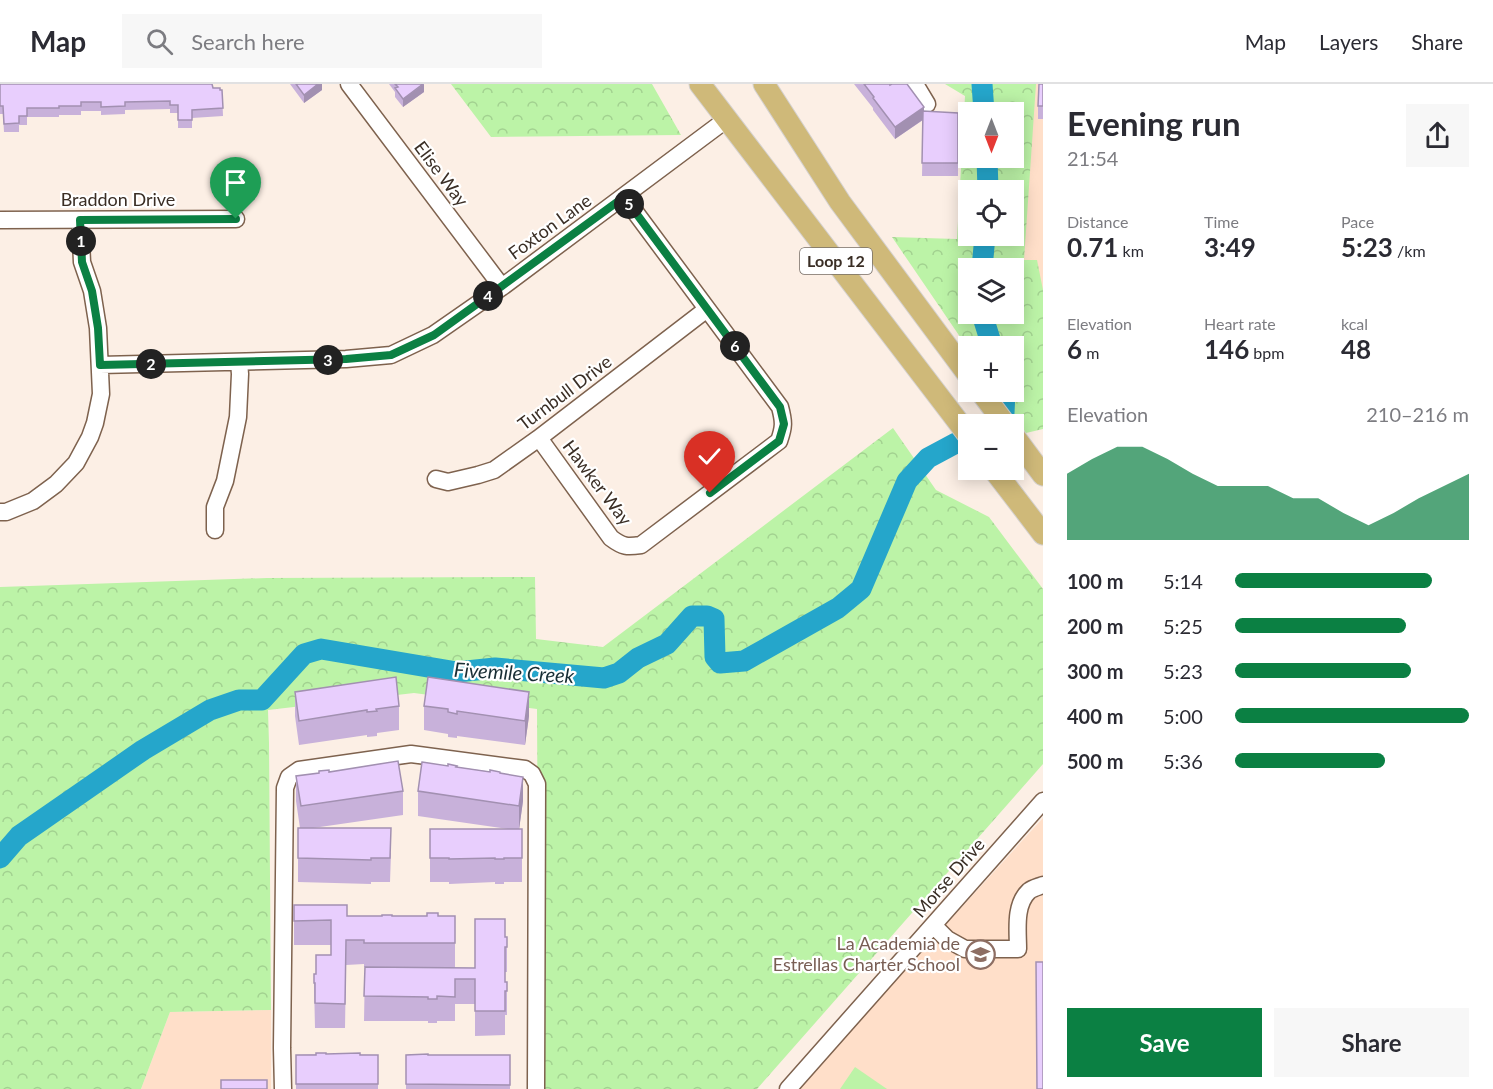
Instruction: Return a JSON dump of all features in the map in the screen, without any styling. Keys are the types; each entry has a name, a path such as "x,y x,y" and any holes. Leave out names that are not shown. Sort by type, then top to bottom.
{"main road":[{"name":"Loop 12","path":"700,84 958,422"},
{"name":"Loop 12","path":"764,84 840,202 958,361"},
{"path":"1024,450 1043,475"},
{"path":"1002,480 1043,534"}],"street":[{"name":"Elise Way","path":"349,84 502,286"},
{"path":"915,84 927,104"},
{"name":"Foxton Lane","path":"100,365 346,359 391,355 434,335 728,119"},
{"path":"624,197 707,309"},
{"name":"Braddon Drive","path":"0,220 236,219"},
{"path":"0,512 20,507 56,484 76,463 90,437 97,416 101,394 98,328 92,291 82,262 80,220"},
{"name":"Hawker Way","path":"539,438 611,538 627,547 641,545 779,441 784,424 780,407 707,309"},
{"name":"Turnbull Drive","path":"436,479 448,482 494,470 707,309"},
{"path":"215,530 215,507 225,481 238,417 239,362"},
{"path":"283,1089 285,788 289,777 299,770 411,754 525,769 532,774 537,784 536,1089"},
{"name":"Morse Drive","path":"788,1089 1043,801"},
{"path":"934,926 947,939 965,949 1018,949 1020,907 1031,890 1043,885"}],"shaded area":[{"path":"972,84 1043,84 1043,372 1019,324 1024,324 1024,258 1014,258 1014,246 1024,246 1024,180 1014,180 1014,168 1024,168 1024,102 999,102"},
{"name":"La Academia de Estrellas Charter School","path":"1043,818 1043,1089 796,1089"},
{"path":"271,1010 271,1089 141,1089 170,1012"}],"green space":[{"path":"451,84 652,84 681,135 491,137"},
{"path":"945,84 1036,84 1024,260 1037,260 1043,290 1043,429 1026,433 1024,414 1013,414 1005,402 1024,402 1024,336 959,336 892,237 957,239 958,221 958,246 1024,246 1024,180 960,180 961,168 1024,168 1024,102 965,102 965,96"},
{"path":"893,428 936,490 989,517 1043,589 1043,764 757,1089 539,1089 537,709 414,693 268,710 271,1010 170,1012 141,1089 0,1089 0,587 267,578 535,577 536,639 603,647"},
{"path":"855,1067 887,1089 840,1089"}],"building":[{"path":"0,84 212,84 213,88 222,90 223,108 192,110 192,120 178,120 178,105 170,105 170,101 125,102 125,106 101,107 101,102 81,102 81,106 27,108 27,116 19,116 19,123 4,124 3,106 0,106"},
{"path":"296,84 318,84 304,95"},
{"path":"395,84 423,84 403,99 395,88 398,87"},
{"path":"864,84 907,84 924,107 895,127"},
{"path":"1039,84 1043,84 1043,106 1038,106"},
{"path":"923,111 958,113 958,163 922,163"},
{"path":"396,677 399,706 299,721 295,692"},
{"path":"428,677 529,692 525,721 457,711 457,714 448,712 448,709 424,706"},
{"path":"398,761 403,791 301,806 296,776"},
{"path":"422,762 448,766 448,764 490,772 490,770 523,777 519,806 418,791"},
{"path":"298,828 391,828 390,858 371,858 371,860 298,858"},
{"path":"430,829 522,829 522,858 430,858"},
{"path":"294,905 347,905 347,916 427,916 427,913 438,913 438,916 455,916 455,943 364,943 364,940 346,940 345,1004 315,1003 316,955 331,955 331,920 294,921"},
{"path":"475,919 505,919 507,991 505,991 505,1011 475,1011 475,979 455,979 455,997 437,996 437,999 428,999 428,997 364,996 365,967 475,968"},
{"path":"1036,962 1043,962 1043,1089 1037,1089"},
{"path":"316,1053 378,1055 378,1084 296,1084 296,1055 316,1055"},
{"path":"406,1055 510,1055 510,1085 406,1084"},
{"path":"221,1080 267,1080 267,1089 221,1089"}],"waterway":[{"name":"Fivemile Creek","path":"982,84 983,102"},
{"name":"Fivemile Creek","path":"987,168 988,180"},
{"name":"Fivemile Creek","path":"983,258 984,246"},
{"name":"Fivemile Creek","path":"985,324 989,336"},
{"name":"Fivemile Creek","path":"1003,414 1005,402"},
{"name":"Fivemile Creek","path":"0,858 19,836 143,750 210,710 239,700 262,700 304,654 321,649 457,672 495,668 604,678 619,673 638,658 667,644 692,616 707,616 714,619 715,657 720,663 744,661 838,608 861,589 907,481 928,458 958,443"}],"place":[{"name":"La Academia de Estrellas Charter School","path":"981,954"}],"route":[{"path":"236,219 80,220 82,262 92,291 98,328 100,365 346,359 391,355 434,335 624,197 780,407 784,424 779,441 710,493"}]}
